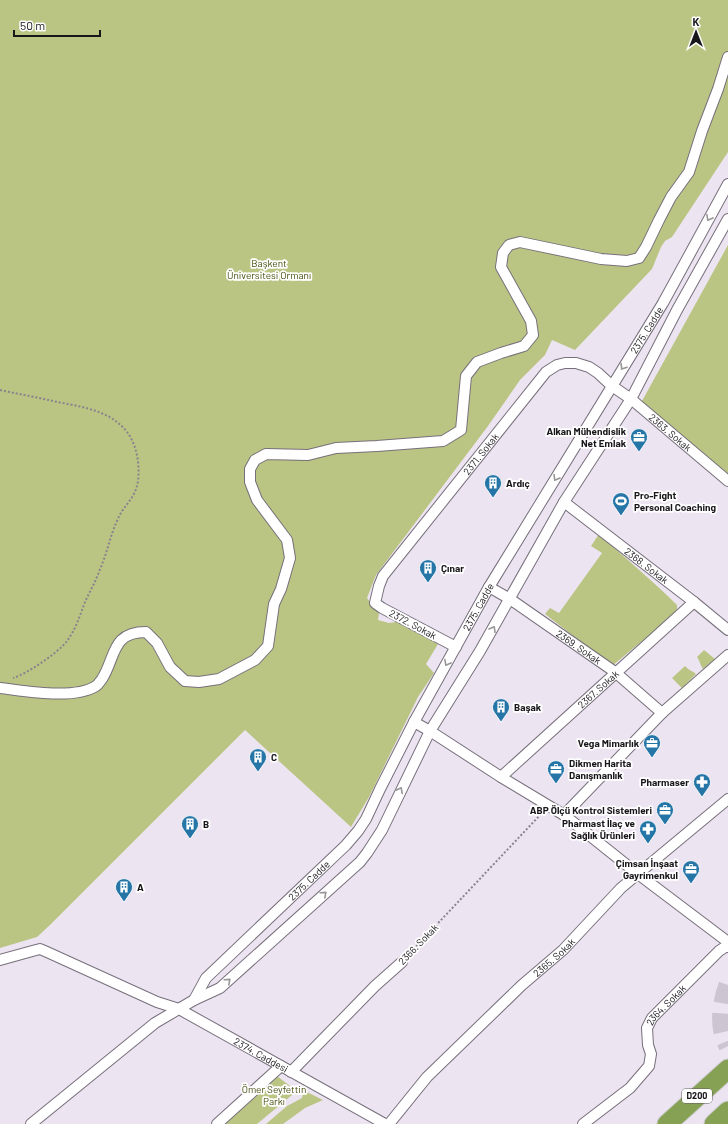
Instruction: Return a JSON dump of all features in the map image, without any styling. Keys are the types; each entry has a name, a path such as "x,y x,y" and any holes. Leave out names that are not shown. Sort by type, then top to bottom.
{"highway":[{"name":"D200","path":"667,1124 727,1068"},
{"path":"714,1124 728,1111"}],"street":[{"path":"0,688 64,694 81,692 97,685 104,675 113,653 124,637 137,632 146,632 157,642 170,667 185,681 199,682 219,679 254,660 268,646 274,604 281,588 290,558 287,540 257,500 250,482 250,469 255,460 266,454 308,455 336,448 443,441 461,430 466,376 477,362 524,346 533,335 531,321 501,267 503,253 509,245 520,242 601,259 627,261 639,258 671,197 689,172 728,57"},
{"name":"2375. Cadde","path":"194,1000 206,978 340,850 358,831 366,819 414,722 490,587 663,303 728,184"},
{"name":"2375. Cadde","path":"31,1124 155,1023 194,1000 220,988 360,862 367,853 382,830 430,730 480,651 564,502 631,399 677,310 728,220"},
{"name":"2371. Sokak","path":"376,598 383,576 546,372 557,365 576,363 589,367 612,386"},
{"name":"2363. Sokak","path":"612,386 631,399 728,481"},
{"name":"2368. Sokak","path":"564,502 728,630"},
{"name":"2369. Sokak","path":"490,587 510,599 616,672 662,713"},
{"name":"2372. Sokak","path":"376,598 375,603 382,608 456,647"},
{"name":"2367. Sokak","path":"501,776 694,602"},
{"path":"564,815 662,713 728,655"},
{"path":"414,722 430,730 564,815 638,874 728,942"},
{"name":"2365. Sokak","path":"389,1124 427,1077 522,985 563,950 621,888 728,799"},
{"name":"2364. Sokak","path":"582,1124 630,1088 649,1066 651,1054 648,1045 647,1028 652,1018 719,951 725,947 728,948"},
{"name":"2374. Caddesi","path":"0,960 40,949 157,1002 179,1009 385,1124"},
{"name":"2366. Sokak","path":"291,1072 375,986 402,962"},
{"path":"217,1124 281,1066"}],"path":[{"path":"0,390 89,409 111,418 123,428 131,440 136,452 138,474 136,491 116,522 100,570 70,636 62,647 29,671 22,675 7,679"},
{"name":"2366. Sokak","path":"402,962 542,813"}],"green space":[{"name":"Başkent Üniversitesi Ormanı","path":"0,0 728,0 728,152 672,237 665,241 661,247 652,269 575,350 552,340 545,355 520,380 488,426 376,575 367,598 379,614 378,620 389,623 396,622 438,644 426,664 434,673 418,697 369,797 351,827 245,730 37,937 0,948"},
{"path":"728,245 728,474 643,411 642,401"},
{"path":"599,534 677,605 677,612 612,666 545,614 550,608 559,613 602,553 591,546"},
{"path":"704,650 715,659 703,669 697,657"},
{"path":"685,666 696,674 682,688 672,678"},
{"name":"Ömer Seyfettin Parkı","path":"277,1076 290,1086 292,1095 257,1124 223,1124"},
{"path":"301,1089 323,1100 305,1108 283,1124 266,1124 287,1106 302,1098 303,1093 300,1091"}],"tunnel":[{"path":"728,985 722,1008 723,1031 728,1046"}],"place":[{"name":"Alkan Mühendislik Net Emlak","path":"639,452"},
{"name":"Ardıç","path":"493,498"},
{"name":"Pro-Fight Personal Coaching","path":"621,516"},
{"name":"Çınar","path":"428,583"},
{"name":"Başak","path":"501,722"},
{"name":"Vega Mimarlık","path":"652,758"},
{"name":"C","path":"258,772"},
{"name":"Dikmen Harita Danışmanlık","path":"556,784"},
{"name":"Pharmaser","path":"702,797"},
{"name":"ABP Ölçü Kontrol Sistemleri","path":"665,825"},
{"name":"B","path":"190,839"},
{"name":"Pharmast İlaç ve Sağlık Ürünleri","path":"648,844"},
{"name":"Çimsan İnşaat Gayrimenkul","path":"691,884"},
{"name":"A","path":"124,902"}]}
